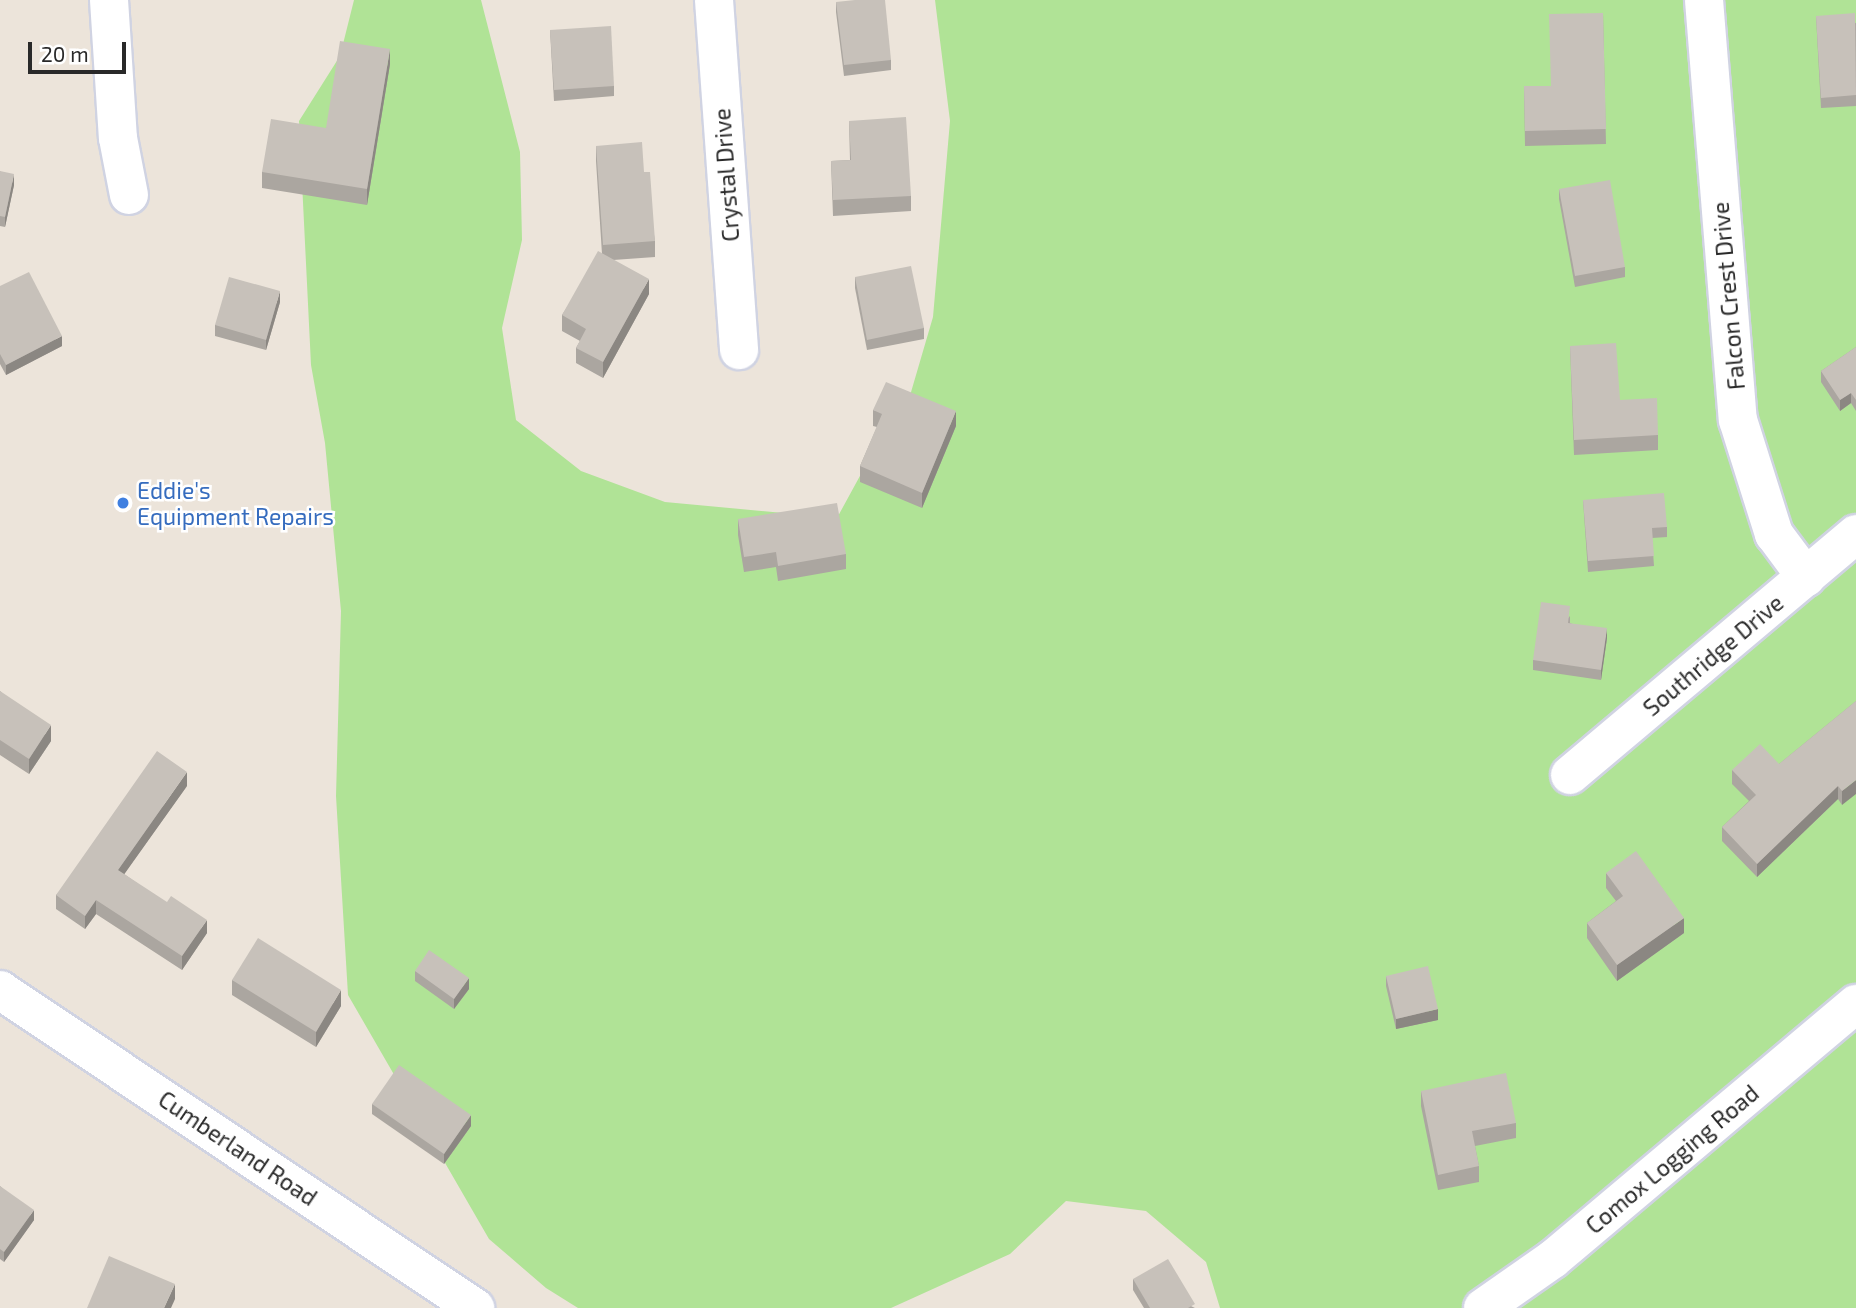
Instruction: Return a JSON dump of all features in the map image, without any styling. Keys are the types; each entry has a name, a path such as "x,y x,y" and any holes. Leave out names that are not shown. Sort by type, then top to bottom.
{"street":[{"path":"109,0 118,138 129,195"},
{"name":"Crystal Drive","path":"713,0 739,349"},
{"name":"Falcon Crest Drive","path":"1704,0 1738,420 1774,534 1806,577"},
{"name":"Southridge Drive","path":"1570,775 1856,534"},
{"name":"Cumberland Road","path":"0,990 475,1308"},
{"name":"Comox Logging Road","path":"1483,1308 1553,1259 1856,1004"}],"green space":[{"path":"354,0 481,0 520,152 522,240 502,328 516,420 581,471 665,502 837,518 873,452 904,416 933,317 950,121 935,0 1856,0 1856,1308 1220,1308 1206,1262 1146,1211 1066,1201 1010,1254 891,1308 578,1308 546,1288 489,1239 348,995 336,796 341,611 325,443 311,365 299,121 340,56"}],"building":[{"path":"885,0 891,60 844,65 836,2"},
{"path":"1603,13 1606,129 1525,131 1524,86 1551,86 1549,14"},
{"path":"1855,13 1856,95 1821,98 1816,16"},
{"path":"611,26 614,86 554,90 550,30"},
{"path":"340,41 390,49 367,189 262,172 271,119 326,128"},
{"path":"906,117 911,196 833,200 831,161 851,160 849,121"},
{"path":"642,142 644,172 650,172 655,241 603,245 596,146"},
{"path":"0,171 14,174 5,217 0,216"},
{"path":"1610,180 1625,267 1575,276 1559,189"},
{"path":"598,251 649,279 603,362 576,348 586,329 562,315"},
{"path":"911,266 924,328 867,340 855,277"},
{"path":"29,272 62,336 6,365 0,354 0,286"},
{"path":"229,277 280,291 266,340 215,325"},
{"path":"1616,343 1620,400 1657,398 1658,435 1574,440 1570,346"},
{"path":"1856,347 1856,400 1851,393 1840,400 1821,371"},
{"path":"886,382 956,411 922,493 860,466 882,414 873,410"},
{"path":"1664,493 1667,527 1652,528 1654,556 1588,561 1583,500"},
{"path":"837,503 846,554 778,566 776,552 744,557 738,519"},
{"path":"1541,602 1570,606 1568,623 1607,628 1601,670 1533,660"},
{"path":"0,691 51,725 29,759 0,740"},
{"path":"1856,701 1856,780 1842,791 1838,786 1757,864 1722,827 1756,795 1732,770 1760,744 1779,764"},
{"path":"157,751 187,772 118,870 167,902 171,896 207,920 182,956 96,900 85,916 56,895"},
{"path":"1636,851 1684,918 1617,965 1587,923 1623,896 1606,873"},
{"path":"258,938 341,990 316,1032 232,980"},
{"path":"429,950 469,978 454,999 415,971"},
{"path":"1428,966 1438,1009 1396,1019 1386,976"},
{"path":"399,1065 471,1115 444,1154 372,1104"},
{"path":"1506,1073 1516,1123 1472,1131 1479,1166 1438,1175 1421,1091"},
{"path":"0,1186 34,1210 4,1252 0,1249"},
{"path":"109,1256 175,1284 164,1308 87,1308"},
{"path":"1168,1259 1195,1304 1188,1308 1150,1308 1133,1279"}],"place":[{"name":"Eddie's Equipment Repairs","path":"123,503"}]}
